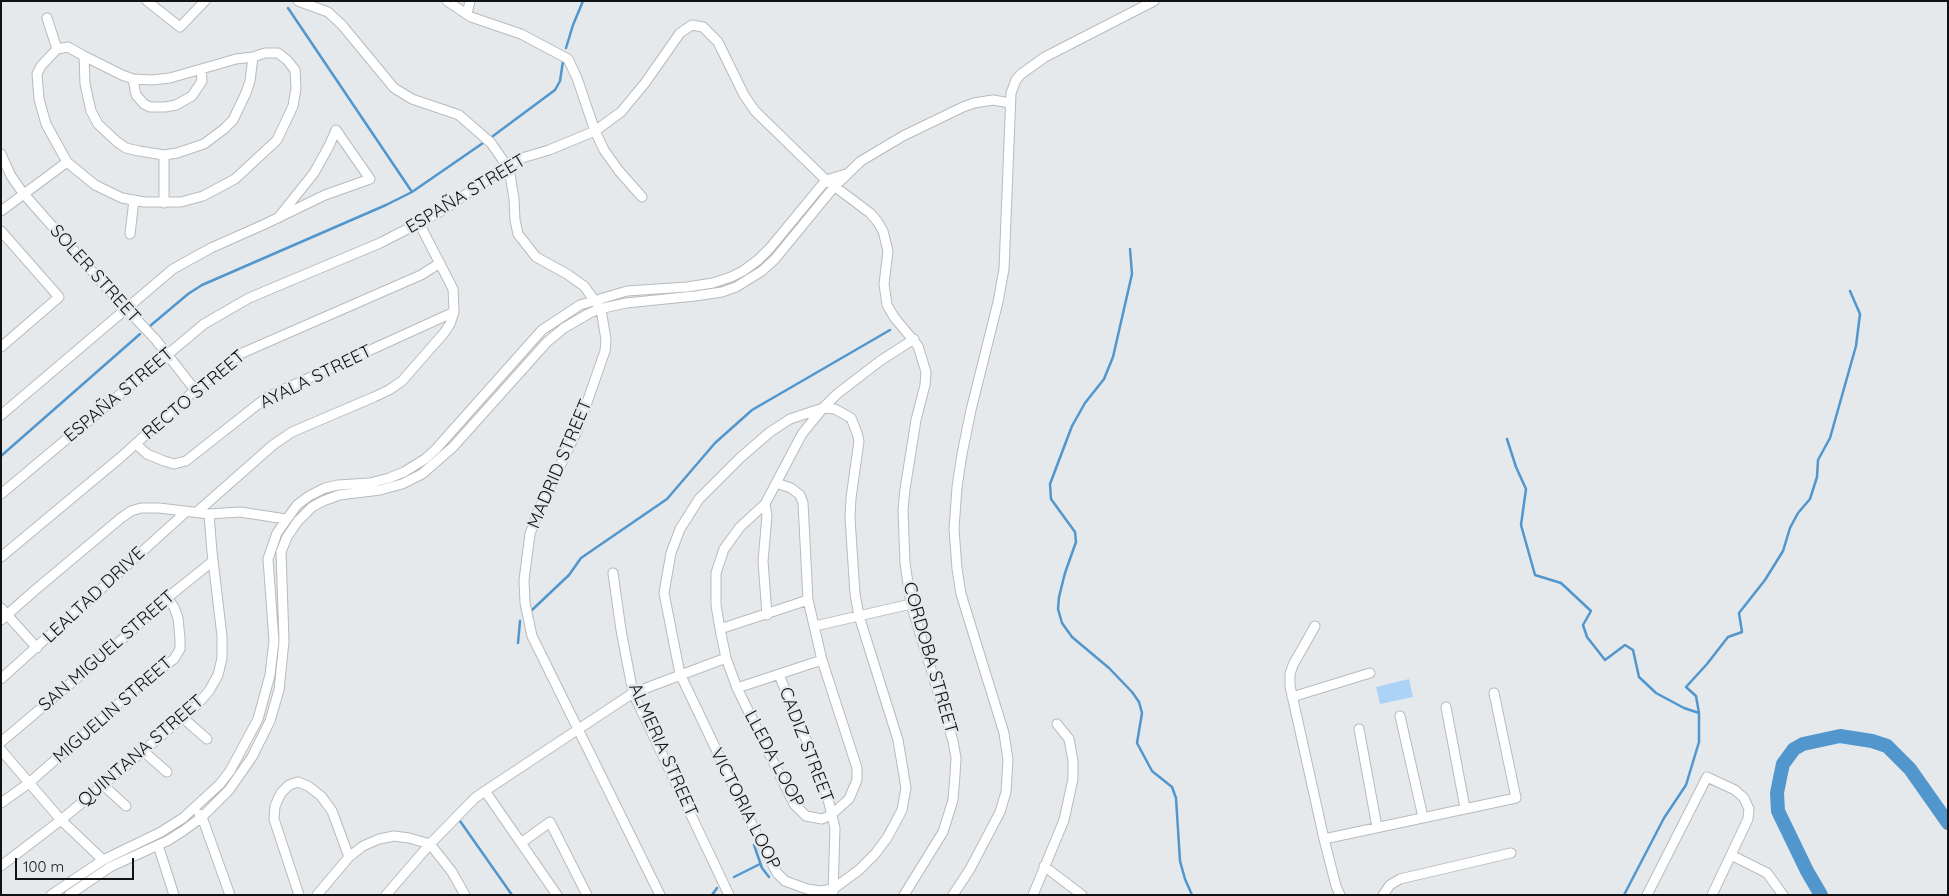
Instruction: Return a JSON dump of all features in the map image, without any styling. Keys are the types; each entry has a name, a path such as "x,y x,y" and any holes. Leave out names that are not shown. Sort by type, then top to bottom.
{"street":[{"path":"147,1 180,27 205,1"},
{"path":"298,1 328,12 342,25 394,88 412,100 459,115 488,140 507,166"},
{"path":"447,1 467,14 521,34 560,53 568,59 577,78 595,131 618,171 642,197"},
{"path":"467,14 470,1"},
{"path":"953,895 970,870 1000,812 1006,792 1008,760 1004,733 961,594 954,528 957,487 970,410 998,302 1004,269 1012,87 1027,69 1061,48 1154,1"},
{"path":"47,18 57,49"},
{"name":"ESPAÑA STREET","path":"1,494 204,324 249,298 380,243 420,223 522,158 549,150 595,131 621,112 645,83 680,33 692,25 703,27 718,42 744,96 755,111 826,180"},
{"path":"68,47 84,56 122,76 133,79 152,80 170,78 236,59 265,53 278,53 295,70 296,88 293,106 276,140 235,179 203,196 181,202 164,203 122,198 95,185 67,162 51,136 39,99 37,74 41,66 57,49 68,47"},
{"path":"84,56 84,84 91,112 98,124 126,148 164,155 204,144 233,120 250,81 252,57"},
{"path":"133,79 136,94 144,104 150,107 165,108 176,105 192,96 202,81 201,68"},
{"path":"69,895 110,867 183,831 202,817 229,790 241,774 261,741 270,721 279,690 284,641 281,552 287,537 298,520 312,508 339,495 380,490 402,484 422,474 453,447 547,342 564,328 599,309 626,303 722,292 736,287 756,275 775,259 847,173 880,148 974,103 993,100 1010,103"},
{"path":"1,415 173,269 211,248 278,218 326,195 370,179 336,130 314,173 278,218"},
{"name":"SOLER STREET","path":"1,154 11,176 23,193 126,308 195,390"},
{"path":"164,155 164,203"},
{"path":"1,211 67,162"},
{"name":"MADRID STREET","path":"507,166 518,234 536,257 584,286 599,309 605,327 605,351 577,431 540,508 530,534 524,580 525,603 532,636 660,895"},
{"path":"51,895 102,860 161,832 183,818 220,784 230,771 250,735 262,704 270,675 274,641 268,559 277,533 286,519 303,500 325,488 338,485 370,483 389,478 404,472 424,459 436,449 542,330 580,305 627,291 687,287 731,278 758,260 826,180 847,173"},
{"name":"CORDOBA STREET","path":"826,180 870,213 883,231 888,251 884,284 885,298 894,317 918,346 926,372 905,489 903,510 905,564 911,604 953,741 956,758 953,800 943,832 904,895"},
{"path":"130,234 134,200"},
{"path":"197,512 273,445 292,432 374,397 402,381 444,334 454,312 453,290 420,223"},
{"path":"1,231 59,297 1,347"},
{"name":"RECTO STREET","path":"1,557 136,444 195,390 240,354 421,275 440,262"},
{"name":"AYALA STREET","path":"136,444 147,454 164,461 174,464 186,461 268,397 454,312"},
{"name":"LLEDA LOOP","path":"831,816 822,820 813,819 797,809 737,688 726,658 720,629 716,605 716,573 724,549 740,527 764,504 802,434 823,408 837,394 880,361 914,340"},
{"path":"823,408 835,409 851,418 859,441 850,511 855,594 859,616 898,740 906,788 902,810 876,854 833,892"},
{"name":"VICTORIA LOOP","path":"823,408 790,418 770,432 699,499 687,514 670,553 664,593 680,674 726,773 777,873 785,881 807,889 833,892"},
{"path":"776,483 791,488 800,495 803,503 808,600 822,660 858,774 853,791 848,799 831,816"},
{"path":"764,504 766,516 763,568 766,615"},
{"path":"37,648 3,614 34,591 131,511 141,508 209,514 240,512 286,519"},
{"name":"LEALTAD DRIVE","path":"1,679 187,511"},
{"name":"QUINTANA STREET","path":"1,866 103,785 196,706 209,691 218,675 222,658 222,636 209,514"},
{"name":"SAN MIGUEL STREET","path":"1,742 116,645 167,598 213,561"},
{"name":"ALMERIA STREET","path":"613,573 621,630 633,692 729,893"},
{"name":"MIGUELIN STREET","path":"1,802 29,783 143,682 174,659 180,649 178,618 174,606 167,598"},
{"path":"720,629 808,600"},
{"path":"815,626 911,604"},
{"path":"1315,626 1290,674 1292,697 1324,839 1340,895"},
{"path":"387,894 430,844 475,798 633,692 726,658"},
{"path":"737,688 822,660"},
{"path":"1292,697 1370,673"},
{"name":"CADIZ STREET","path":"779,675 819,770 835,828 833,892"},
{"path":"1324,839 1516,798 1494,693"},
{"path":"1446,707 1465,808"},
{"path":"1400,716 1424,817"},
{"path":"182,717 207,739"},
{"path":"1033,895 1064,820 1073,779 1073,761 1069,739 1057,724"},
{"path":"1359,729 1377,827"},
{"path":"1,750 61,820 102,860"},
{"path":"143,751 167,772"},
{"path":"1647,895 1707,777 1735,790 1747,803 1749,809 1748,819 1712,895"},
{"path":"299,895 274,819 275,806 282,793 290,785 298,782 308,786 321,796 332,811 349,857"},
{"path":"103,785 126,806"},
{"path":"485,792 557,895"},
{"path":"194,809 202,817 230,895"},
{"path":"521,842 550,822 587,895"},
{"path":"317,895 349,857 364,846 379,839 394,836 430,844 452,872 465,895"},
{"path":"158,844 174,895"},
{"path":"1383,895 1390,885 1400,878 1511,853"},
{"path":"1731,855 1768,873 1783,895"},
{"path":"1044,866 1082,895"}],"shaded area":[{"path":"1409,679 1413,697 1380,704 1376,687"}],"waterway":[{"path":"566,48 583,1"},
{"path":"288,8 412,192"},
{"path":"493,136 555,90 560,81 563,61"},
{"path":"150,326 188,294 202,285 412,192 483,143"},
{"path":"1130,249 1132,274 1113,357 1104,379 1085,403 1072,426 1050,484 1051,499 1075,532 1076,542 1065,573 1058,609 1062,623 1072,637 1109,668 1139,702 1142,713 1137,743 1152,771 1172,787 1176,798 1180,861 1192,895"},
{"path":"1699,713 1696,696 1686,687 1728,637 1742,632 1739,613 1765,580 1783,551 1790,528 1798,513 1810,499 1817,477 1818,460 1830,438 1856,346 1860,314 1850,291"},
{"path":"532,610 569,575 581,558 667,499 715,443 752,410 890,330"},
{"path":"1,456 140,334"},
{"path":"1507,439 1516,467 1526,489 1521,525 1535,575 1561,583 1591,611 1583,625 1587,637 1605,660 1625,645 1633,650 1639,677 1656,693 1684,708 1699,713 1699,742 1686,785 1664,818 1624,895"},
{"path":"518,643 520,621"},
{"path":"1821,895 1807,871 1778,811 1777,793 1783,764 1794,749 1803,744 1840,736 1872,741 1887,746 1910,769 1948,823"},
{"path":"460,821 512,895"},
{"path":"754,845 762,868 769,877"},
{"path":"734,877 760,864"},
{"path":"712,895 717,888"}]}
